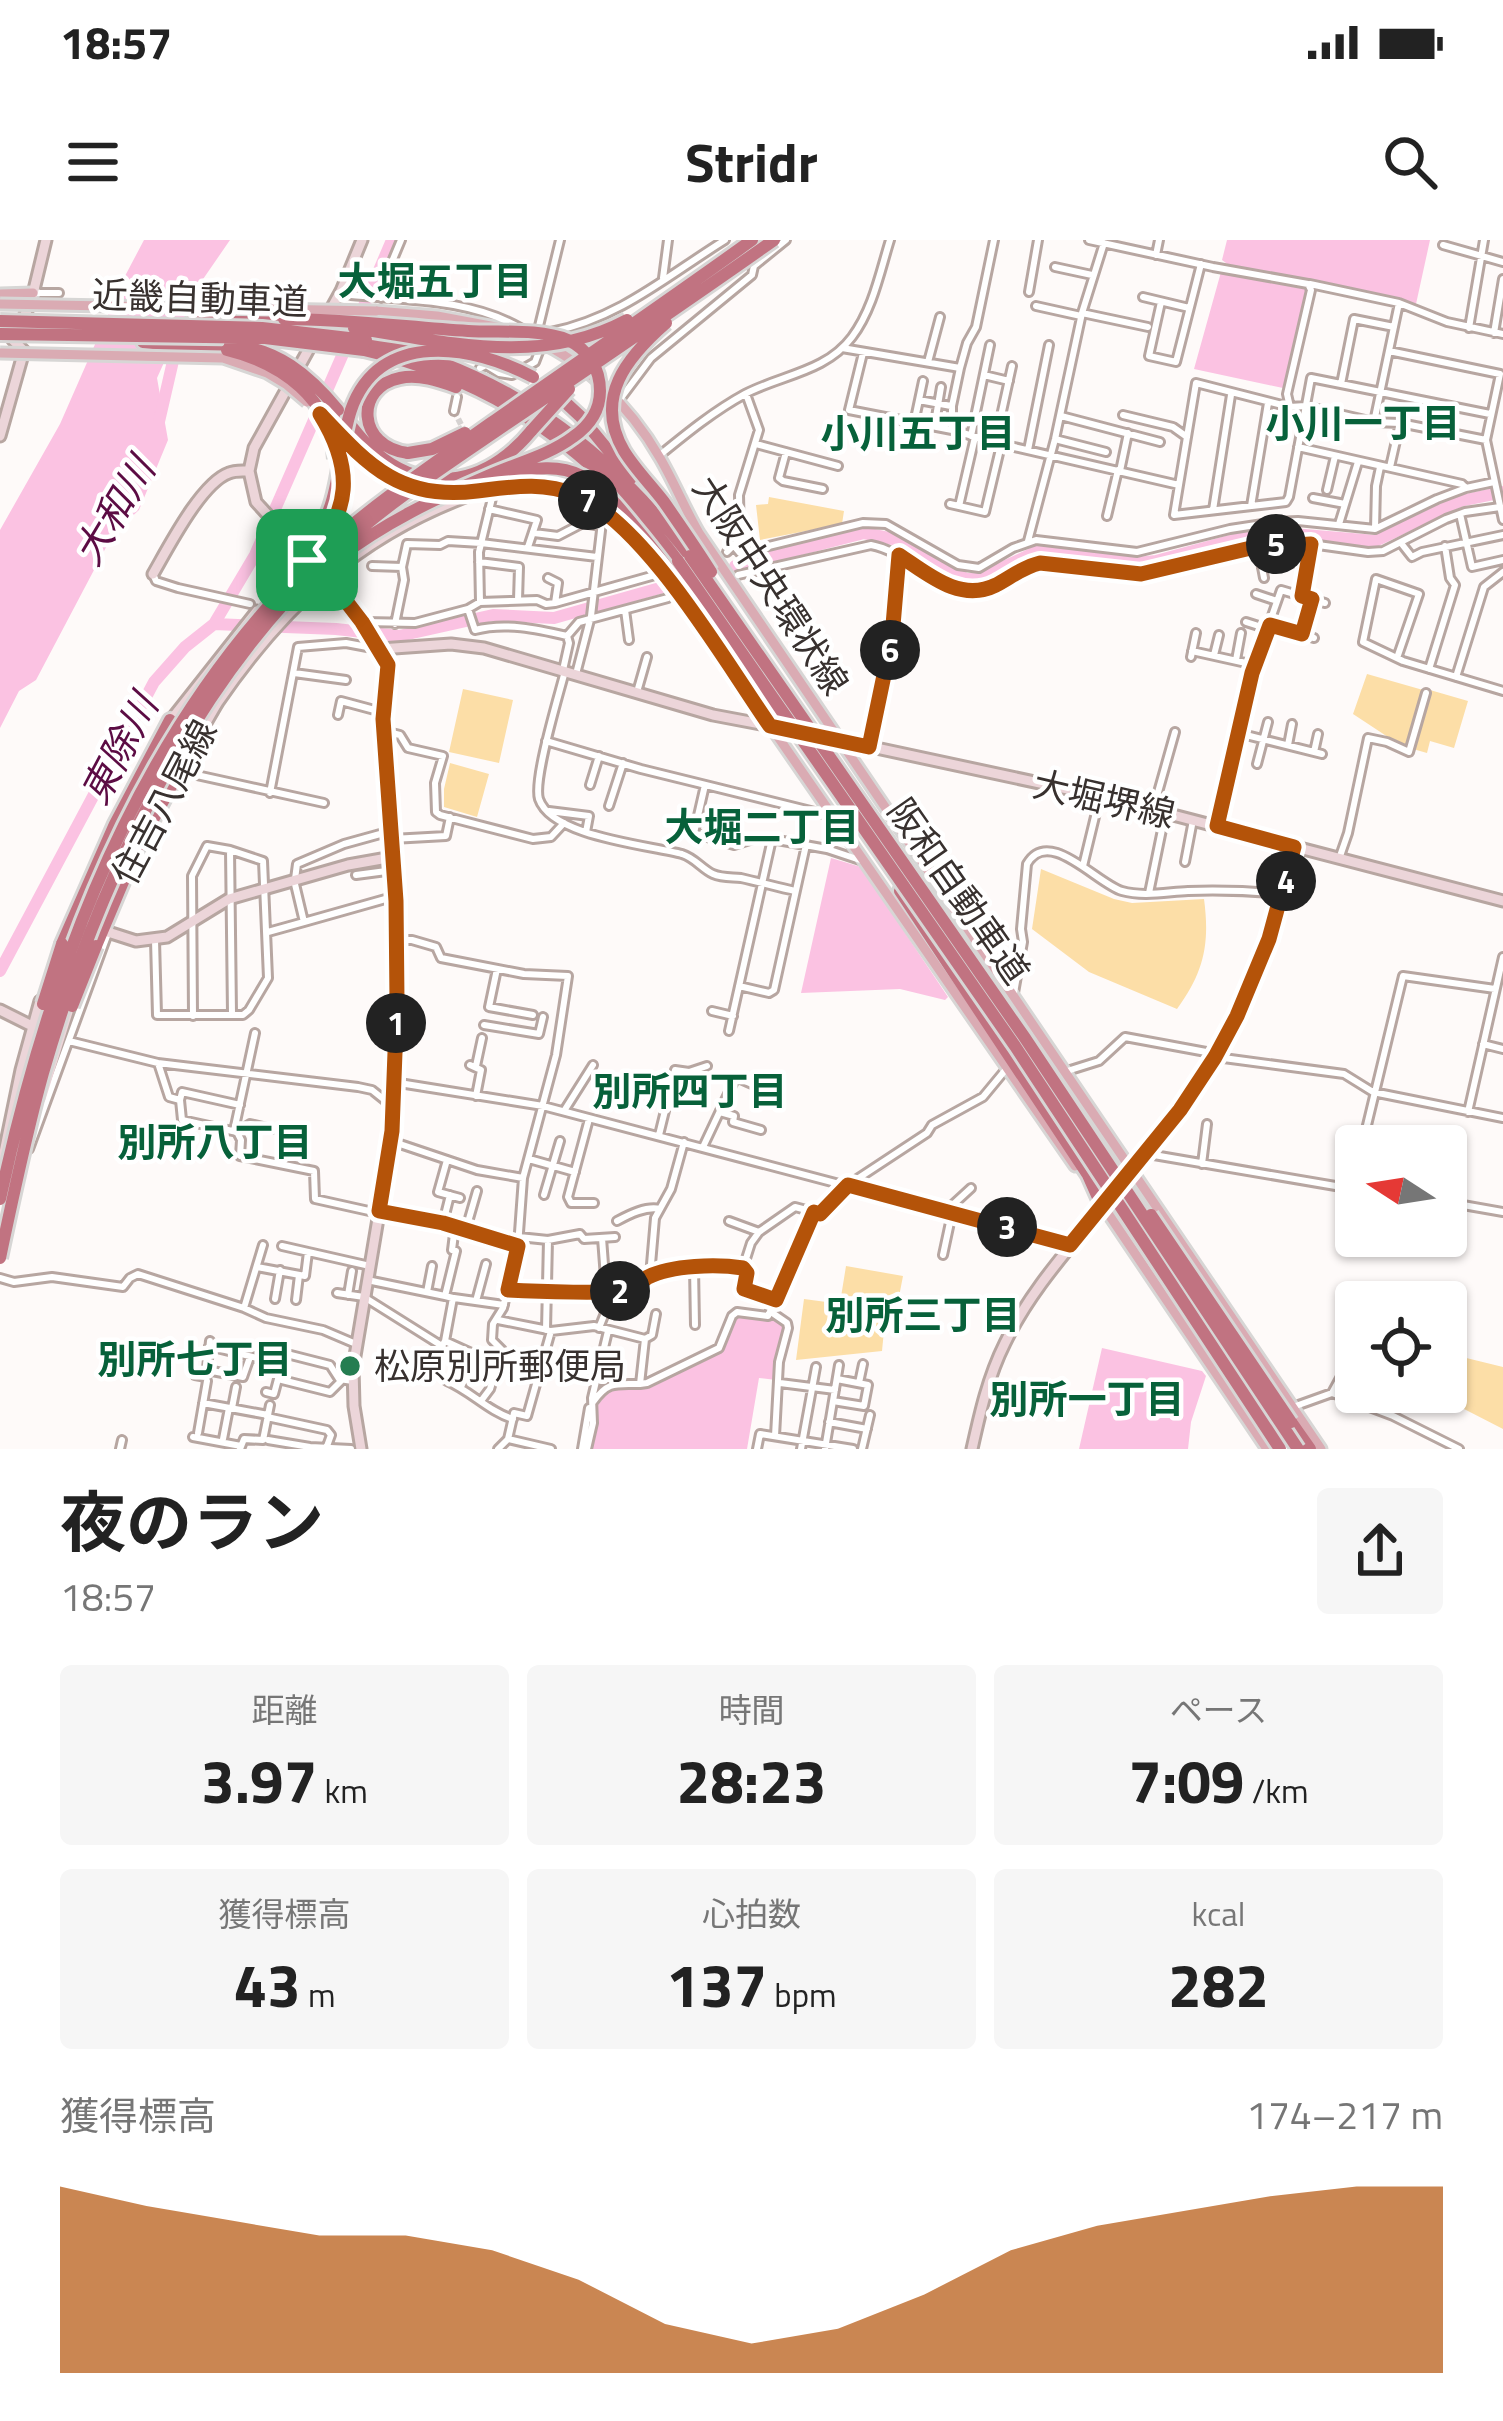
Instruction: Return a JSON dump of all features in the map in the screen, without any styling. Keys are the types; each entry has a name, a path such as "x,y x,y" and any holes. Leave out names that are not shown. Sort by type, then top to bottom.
{"highway":[{"path":"752,240 624,368 614,394 613,424 623,450 682,528 782,686"},
{"path":"284,319 468,344 567,344 620,324 774,240"},
{"path":"247,632 303,568 405,484 563,393 722,270"},
{"path":"526,412 446,383 417,377 388,382 369,405 368,418 372,433 393,451 440,446 474,428 568,369 722,270"},
{"path":"161,324 235,318 351,320 541,334 566,340 591,358 598,374 599,401 581,431 559,446 418,508 357,544 286,608"},
{"name":"近畿自動車道","path":"0,321 310,331 442,362 526,412"},
{"path":"4,336 236,345 262,351 296,368 384,459 434,478 458,478 491,468 510,454 526,412 568,369"},
{"name":"近畿自動車道","path":"4,336 286,339 365,345"},
{"path":"142,342 234,352 296,382 316,403 333,438 332,502"},
{"path":"36,1072 124,856 170,765 215,694 310,575 401,498 616,350"},
{"path":"0,1199 74,941 134,806 204,687 314,538 332,502 349,416 367,381 390,362 424,351 457,351 533,376 590,428 668,527"},
{"name":"阪和自動車道","path":"526,412 602,460 668,527 859,822 1015,1046 1280,1449"},
{"name":"阪和自動車道","path":"526,412 600,471 684,558 782,686 1014,1022 1298,1449"},
{"path":"418,508 527,470 558,469 588,479 664,562 753,687 850,808"},
{"path":"0,1258 48,984 105,845 170,720"},
{"path":"36,1072 116,896 198,737"},
{"path":"859,822 941,955 1088,1174 1102,1204"},
{"path":"1108,1163 1163,1231 1292,1414 1310,1449"}],"main road":[{"path":"0,354 8,350 4,336 33,293 46,240"},
{"path":"361,1449 348,1381 391,1141 398,940 384,731 388,665 363,623 262,511 249,471 254,448 346,293 362,240"},
{"path":"0,294 33,293"},
{"name":"大阪中央環状線","path":"0,304 376,311 457,319 540,341 579,367 646,435 699,533 1292,1414 1322,1449"},
{"path":"0,436 24,358 24,351 4,336"},
{"path":"0,354 223,358 278,379 365,461 393,480 443,491 537,485 591,502 607,514 686,604 1267,1449"},
{"name":"住吉八尾線","path":"0,1172 44,987 101,847 139,770 252,608 307,560 336,521 343,494 340,452 320,414"},
{"path":"153,574 185,519 219,479 229,472 249,471"},
{"name":"住吉八尾線","path":"0,1240 14,1174 64,1039 92,946 174,770 286,608 408,524 492,485"},
{"name":"大堀堺線","path":"379,647 466,645 713,715 1100,796 1502,896"},
{"path":"972,1449 991,1375 1039,1287 1180,1110 1216,1056 1253,980 1294,847"},
{"path":"108,932 136,941 154,940 178,932 229,899 393,857"},
{"path":"2,1014 64,1039"}],"street":[{"path":"378,297 401,240"},
{"path":"480,368 486,364 504,375 516,374 538,359 538,326 560,240"},
{"path":"668,240 662,270 698,318"},
{"path":"540,341 548,332 610,314 725,240"},
{"path":"738,240 754,266"},
{"path":"618,402 643,366 752,275 754,266 786,240"},
{"path":"659,456 746,394 824,362 842,348 868,309 890,240"},
{"path":"952,430 960,368 976,327 994,240"},
{"path":"1016,281 1029,288 1038,240"},
{"path":"1089,240 1399,303 1427,316 1499,333 1503,281"},
{"path":"1156,255 1159,240"},
{"path":"1469,328 1484,240"},
{"path":"1028,541 1081,315 1106,242"},
{"path":"1443,245 1458,244 1503,262"},
{"path":"1161,302 1149,356 1176,362 1201,264"},
{"path":"1054,267 1092,275"},
{"path":"1290,407 1287,394 1311,290 1307,284"},
{"path":"33,293 59,293"},
{"path":"346,293 485,312 540,341"},
{"path":"1143,298 1189,308"},
{"path":"1374,422 1399,303"},
{"path":"1036,306 1148,328"},
{"path":"928,362 940,317"},
{"path":"1341,384 1354,319 1394,327"},
{"path":"1028,450 1049,345"},
{"path":"990,346 955,505 985,512 1012,366"},
{"path":"842,348 960,368"},
{"path":"738,575 861,546 880,547 948,586 970,591 989,589 1040,563 1141,574 1258,546 1311,544 1383,551 1460,514 1502,512 1486,440 1500,374 1390,351"},
{"path":"863,353 849,410 1179,485"},
{"path":"984,375 1009,381"},
{"path":"1486,440 1305,406 1290,407 1196,383 1174,515 1286,502 1289,497 1305,406 1311,378 1490,414"},
{"path":"916,414 923,381"},
{"path":"935,423 941,387"},
{"path":"746,394 759,430 739,495 740,539 731,549 740,553 877,522 969,568 986,565 1028,541 1137,552 1251,525 1298,521 1375,529 1466,488 1495,482"},
{"path":"1213,510 1232,394"},
{"path":"454,411 457,398"},
{"path":"919,400 952,406"},
{"path":"1251,506 1268,402"},
{"path":"1123,415 1173,427 1187,437"},
{"path":"1060,416 1160,442"},
{"path":"1390,466 1400,423"},
{"path":"1107,516 1128,434"},
{"path":"1055,439 1106,452"},
{"path":"755,444 838,466"},
{"path":"1298,447 1466,488"},
{"path":"786,452 779,478 823,489"},
{"path":"1327,490 1335,456"},
{"path":"1339,524 1358,462"},
{"path":"1375,529 1379,467"},
{"path":"480,602 479,562 492,485"},
{"path":"1313,499 1345,504"},
{"path":"489,509 537,520 528,547"},
{"path":"607,514 601,526 591,617 546,741 539,799 564,824 613,842 687,855 718,876 795,892"},
{"path":"1460,514 1472,567 1503,560"},
{"path":"534,533 558,536 583,524 601,526"},
{"path":"1401,543 1412,557 1503,535"},
{"path":"395,624 407,544 481,543 598,557"},
{"path":"1302,596 1311,544"},
{"path":"1258,546 1264,578"},
{"path":"1429,669 1455,585 1445,546"},
{"path":"869,747 892,637 899,555"},
{"path":"479,562 519,567 518,600"},
{"path":"1262,568 1296,562"},
{"path":"372,566 402,567"},
{"path":"1456,677 1484,586 1503,572"},
{"path":"153,574 156,581 178,589 252,608"},
{"path":"363,623 415,623 480,602 555,603 655,575"},
{"path":"548,578 557,583 555,603"},
{"path":"1397,658 1419,594 1376,579 1363,642 1397,658 1503,691"},
{"path":"1489,583 1503,588"},
{"path":"1217,826 1255,665 1281,590 1325,603"},
{"path":"1256,594 1277,601"},
{"path":"567,636 591,617 668,598"},
{"path":"1302,634 1312,599"},
{"path":"468,609 475,630 533,628 567,636"},
{"path":"625,610 629,640"},
{"path":"1246,622 1314,638"},
{"path":"1196,633 1192,654 1255,665"},
{"path":"1236,661 1241,633"},
{"path":"1214,656 1219,635"},
{"path":"567,636 568,672"},
{"path":"270,794 298,647 346,643 379,647"},
{"path":"637,692 647,657"},
{"path":"294,673 346,680"},
{"path":"1339,859 1368,738 1409,752 1426,693"},
{"path":"338,715 341,701 384,712"},
{"path":"1257,764 1268,722"},
{"path":"1288,745 1292,724"},
{"path":"384,731 400,735 408,748 443,756 435,783 434,805 440,815 533,839 551,837 564,824"},
{"path":"1153,810 1174,732"},
{"path":"1238,733 1318,753 1318,734"},
{"path":"546,741 835,817"},
{"path":"590,785 599,756"},
{"path":"609,806 623,764"},
{"path":"324,803 178,776 64,1039 158,1063 358,1087 372,1090 392,1106"},
{"path":"705,783 694,833 734,845 772,839 863,861"},
{"path":"1084,866 1100,796"},
{"path":"548,810 589,816 586,832"},
{"path":"1149,893 1166,813"},
{"path":"304,922 294,880 297,864 391,835 446,836 450,817"},
{"path":"1185,862 1193,820"},
{"path":"729,1030 772,839"},
{"path":"739,986 774,990 806,845"},
{"path":"154,940 157,1016 193,1016 232,1016 243,1015 268,978 263,861 207,846 192,876 193,1016"},
{"path":"230,850 232,1016"},
{"path":"1013,998 1029,858 1046,852 1069,856 1118,890 1282,894"},
{"path":"356,875 394,870"},
{"path":"266,932 396,896"},
{"path":"398,940 436,947 441,958 568,976 560,1037 523,1178 519,1241 508,1290 493,1324 492,1340 502,1350 490,1389 481,1401"},
{"path":"1468,1112 1503,958"},
{"path":"497,969 489,1007 538,1016 539,1033"},
{"path":"1366,1125 1403,976 1498,985"},
{"path":"507,1029 510,1011"},
{"path":"712,1011 733,1016"},
{"path":"484,1025 560,1037"},
{"path":"254,1034 236,1131 240,1156 314,1171 315,1199 519,1241 580,1234 584,1239 615,1237"},
{"path":"1064,1072 1094,1064 1125,1036 1216,1056 1344,1074 1373,1091 1503,1118"},
{"path":"476,1096 481,1070 473,1065 482,1038"},
{"path":"1483,1044 1503,1049"},
{"path":"158,1063 169,1097 180,1100"},
{"path":"564,1112 593,1065"},
{"path":"659,1136 675,1070 689,1072 707,1066"},
{"path":"743,1268 758,1232 795,1208 820,1214 848,1185 927,1133 932,1125 983,1097 1007,1068"},
{"path":"703,1147 736,1077 772,1093"},
{"path":"393,1082 543,1106 1070,1245"},
{"path":"240,1105 182,1092 180,1100 182,1120 236,1131 250,1124 272,1129"},
{"path":"720,1112 734,1117 733,1122 760,1130"},
{"path":"590,1118 568,1198 571,1203 594,1203"},
{"path":"1202,1164 1207,1124"},
{"path":"391,1141 477,1170 523,1178"},
{"path":"544,1196 560,1141"},
{"path":"650,1276 655,1217 671,1190 684,1142"},
{"path":"1144,1153 1335,1186"},
{"path":"529,1159 575,1172"},
{"path":"447,1160 438,1192 460,1198"},
{"path":"943,1255 949,1212 971,1188"},
{"path":"466,1229 477,1191"},
{"path":"443,1223 450,1195"},
{"path":"1467,1206 1503,1212"},
{"path":"616,1221 660,1209"},
{"path":"592,1400 613,1384 647,1383 719,1348 737,1312 768,1316 814,1212"},
{"path":"729,1221 758,1232"},
{"path":"337,1293 364,1298 442,1346 456,1251 452,1250 455,1226"},
{"path":"585,1449 610,1291 602,1238"},
{"path":"498,1449 508,1439 514,1413 526,1416 549,1330 548,1240"},
{"path":"244,1308 263,1246"},
{"path":"282,1246 370,1266"},
{"path":"257,1267 305,1276 308,1252"},
{"path":"476,1301 486,1264"},
{"path":"508,1290 632,1291 650,1276 726,1265 747,1273 744,1289 776,1300"},
{"path":"427,1292 432,1266"},
{"path":"694,1267 695,1325"},
{"path":"275,1299 280,1270"},
{"path":"348,1295 352,1270"},
{"path":"0,1278 14,1282 52,1277 123,1287 138,1274 356,1344"},
{"path":"296,1300 299,1275"},
{"path":"367,1280 503,1305"},
{"path":"771,1312 787,1322 788,1328 779,1362 780,1449"},
{"path":"498,1320 549,1330 586,1326 645,1339 652,1335 656,1314"},
{"path":"640,1384 645,1339"},
{"path":"445,1341 502,1367 532,1361 597,1373"},
{"path":"195,1375 206,1376 209,1344 265,1360 279,1352 330,1365 348,1381 330,1392 278,1379 274,1394 266,1392"},
{"path":"207,1370 243,1377 250,1357"},
{"path":"825,1446 839,1364"},
{"path":"859,1383 862,1364"},
{"path":"802,1445 816,1367"},
{"path":"461,1387 468,1370"},
{"path":"833,1401 864,1406 868,1385 837,1379"},
{"path":"207,1381 195,1435 241,1448 244,1438 351,1449"},
{"path":"447,1381 513,1419"},
{"path":"780,1383 835,1390"},
{"path":"224,1439 236,1387"},
{"path":"1292,1414 1335,1387"},
{"path":"1332,1393 1394,1416 1459,1449"},
{"path":"203,1403 327,1430 331,1435 326,1448"},
{"path":"265,1443 270,1405"},
{"path":"862,1449 870,1415"},
{"path":"829,1422 867,1429"},
{"path":"757,1449 760,1434 802,1445 853,1449"},
{"path":"508,1439 550,1449"}],"shaded area":[{"path":"769,497 844,511 842,524 760,540 756,505 768,504"},
{"path":"1367,674 1423,690 1407,746 1353,714"},
{"path":"463,689 513,700 499,763 449,752"},
{"path":"1430,690 1468,701 1454,748 1430,741 1427,753 1413,749"},
{"path":"450,763 489,774 477,817 444,807"},
{"path":"1041,869 1132,903 1204,899 1203,957 1177,1009 1089,972 1032,929"},
{"path":"846,1266 903,1276 897,1307 841,1297"},
{"path":"804,1299 886,1310 882,1351 796,1360"},
{"path":"1467,1358 1503,1367 1503,1429 1467,1410"}],"water":[{"path":"144,240 230,240 199,285 157,378 168,440 139,510 113,534 36,680 19,691 0,728 0,530 60,424"},
{"path":"1227,240 1430,240 1416,304 1230,266 1222,260"},
{"path":"1221,272 1304,287 1283,388 1194,369"},
{"path":"831,858 861,867 948,997 945,1000 900,989 801,993"},
{"path":"736,1314 781,1321 783,1327 776,1380 759,1378 747,1449 592,1449 598,1405 611,1388 650,1388 721,1351"},
{"path":"1102,1348 1202,1371 1206,1376 1188,1449 1079,1449"}],"waterway":[{"path":"357,322 392,240"},
{"name":"大和川","path":"158,426 179,335"},
{"name":"東除川","path":"0,971 154,682 185,647 214,624 255,555 349,340"},
{"name":"東除川","path":"735,566 864,533 898,540 966,579 978,579 1038,551 1137,563 1252,535 1375,541 1460,501 1503,492"},
{"name":"東除川","path":"214,624 399,636 493,615 554,618 660,588"}],"tunnel":[{"path":"454,411 466,434"}],"place":[{"name":"松原別所郵便局","path":"350,1366"}],"district":[{"name":"大堀五丁目","path":"435,281"},
{"name":"小川一丁目","path":"1363,423"},
{"name":"小川五丁目","path":"918,433"},
{"name":"大堀二丁目","path":"762,827"},
{"name":"別所四丁目","path":"690,1091"},
{"name":"別所八丁目","path":"215,1142"},
{"name":"別所三丁目","path":"923,1315"},
{"name":"別所七丁目","path":"195,1359"},
{"name":"別所一丁目","path":"1087,1399"}],"route":[{"path":"320,414 374,468 408,485 463,492 537,485 573,493 607,514 658,567 770,726 869,747 892,637 899,555 948,586 981,591 1040,563 1141,574 1255,547 1311,544 1302,596 1312,599 1302,634 1270,625 1252,673 1217,826 1294,847 1269,939 1237,1016 1180,1110 1070,1245 848,1185 820,1214 814,1212 776,1300 744,1289 747,1273 726,1265 650,1276 632,1291 508,1290 518,1246 443,1223 379,1211 392,1131 398,940 383,719 388,665 342,596 307,560 330,533 343,494 340,452 320,414"}]}
